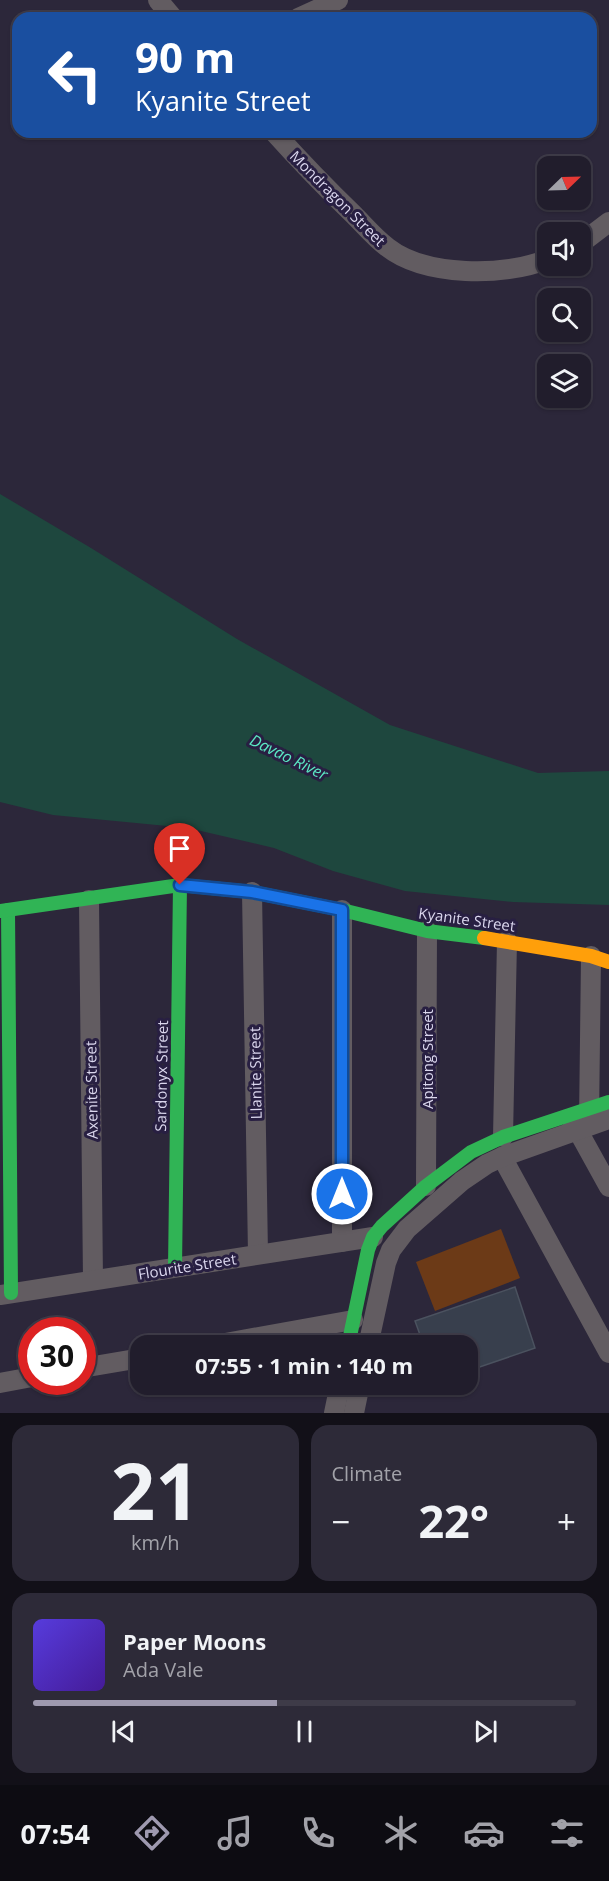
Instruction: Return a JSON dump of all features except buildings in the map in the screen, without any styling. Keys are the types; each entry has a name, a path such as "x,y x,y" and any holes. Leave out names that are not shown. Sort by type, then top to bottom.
{"street":[{"path":"158,0 168,12"},
{"path":"311,12 338,0"},
{"name":"Mondragon Street","path":"279,138 311,173 388,249 418,263 454,271 496,271 537,262"},
{"path":"591,236 609,222"},
{"name":"Kyanite Street","path":"4,910 89,900 180,885 252,892 342,910 427,932 507,941 600,959"},
{"name":"Sardonyx Street","path":"175,1268 180,885"},
{"name":"Llanite Street","path":"252,892 258,1254"},
{"name":"Axenite Street","path":"89,900 93,1280"},
{"path":"4,910 6,1294"},
{"path":"342,910 342,1242"},
{"name":"Apitong Street","path":"426,1186 427,932"},
{"path":"503,1137 507,941"},
{"path":"600,959 581,1120 609,1187"},
{"path":"370,1335 386,1263 398,1239 462,1181 487,1164 581,1120 609,1102"},
{"path":"350,1335 368,1250 373,1237 426,1186 471,1152 503,1137 581,1120 609,1119"},
{"path":"502,1157 609,1353"},
{"name":"Flourite Street","path":"6,1294 373,1237"},
{"path":"270,1335 353,1320"},
{"path":"96,1366 130,1360"},
{"path":"0,1383 18,1380"},
{"path":"331,1412 336,1395"},
{"path":"354,1413 358,1395"}],"shaded area":[{"path":"501,1229 520,1278 435,1311 416,1262"}],"water":[{"name":"Davao River","path":"0,494 237,639 390,725 538,773 609,771 609,905 513,902 405,891 333,871 274,848 188,828 53,815 0,802"}],"traffic: fast":[{"path":"0,911 180,885 252,892 342,910 427,931 484,938"},
{"path":"175,1268 180,885"},
{"path":"8,910 11,1293"},
{"path":"350,1335 368,1250 373,1237 426,1186 471,1152 503,1137 609,1102"}],"traffic: slow":[{"path":"484,938 591,956 609,962"}],"route":[{"path":"180,885 252,892 342,910 342,1194"}]}
